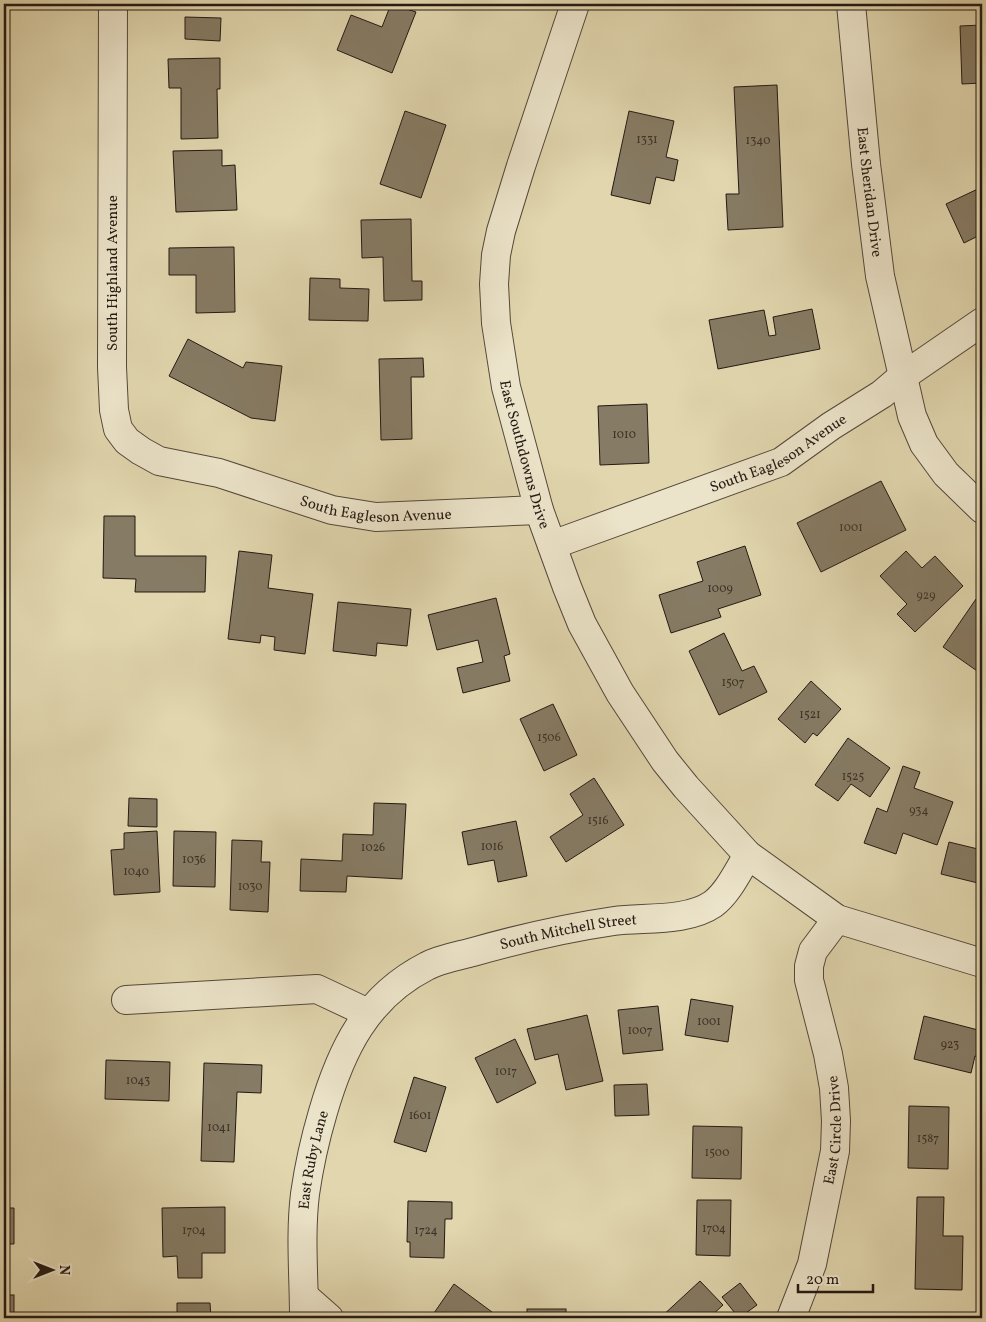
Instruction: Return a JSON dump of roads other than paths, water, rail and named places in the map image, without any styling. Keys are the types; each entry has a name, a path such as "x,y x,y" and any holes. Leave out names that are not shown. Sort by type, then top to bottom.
{"street":[{"name":"South Highland Avenue","path":"113,4 112,367 114,410 118,429 127,441 141,452 159,461 219,473"},
{"name":"East Southdowns Drive","path":"575,4 501,232 494,284 500,357 512,416 539,510 582,624 630,710 670,768 748,855"},
{"name":"East Sheridan Drive","path":"851,4 865,155 880,276 912,416 924,444 946,474 982,509"},
{"name":"South Eagleson Avenue","path":"552,545 781,462 831,426 882,394 902,377 982,322"},
{"name":"South Eagleson Avenue","path":"219,473 332,510 376,517 539,510"},
{"path":"748,855 837,918 982,963"},
{"name":"South Mitchell Street","path":"368,1013 386,994 405,979 428,965 516,940 614,921 692,914 714,904 726,890 748,855"},
{"name":"East Circle Drive","path":"791,1318 812,1264 835,1151 834,1088 828,1054 809,980 809,966 813,951 837,918"},
{"path":"126,1000 317,989 368,1013"},
{"name":"East Ruby Lane","path":"304,1307 303,1245 305,1194 318,1128 342,1058 354,1034 368,1013"},
{"path":"304,1307 329,1318"}]}
